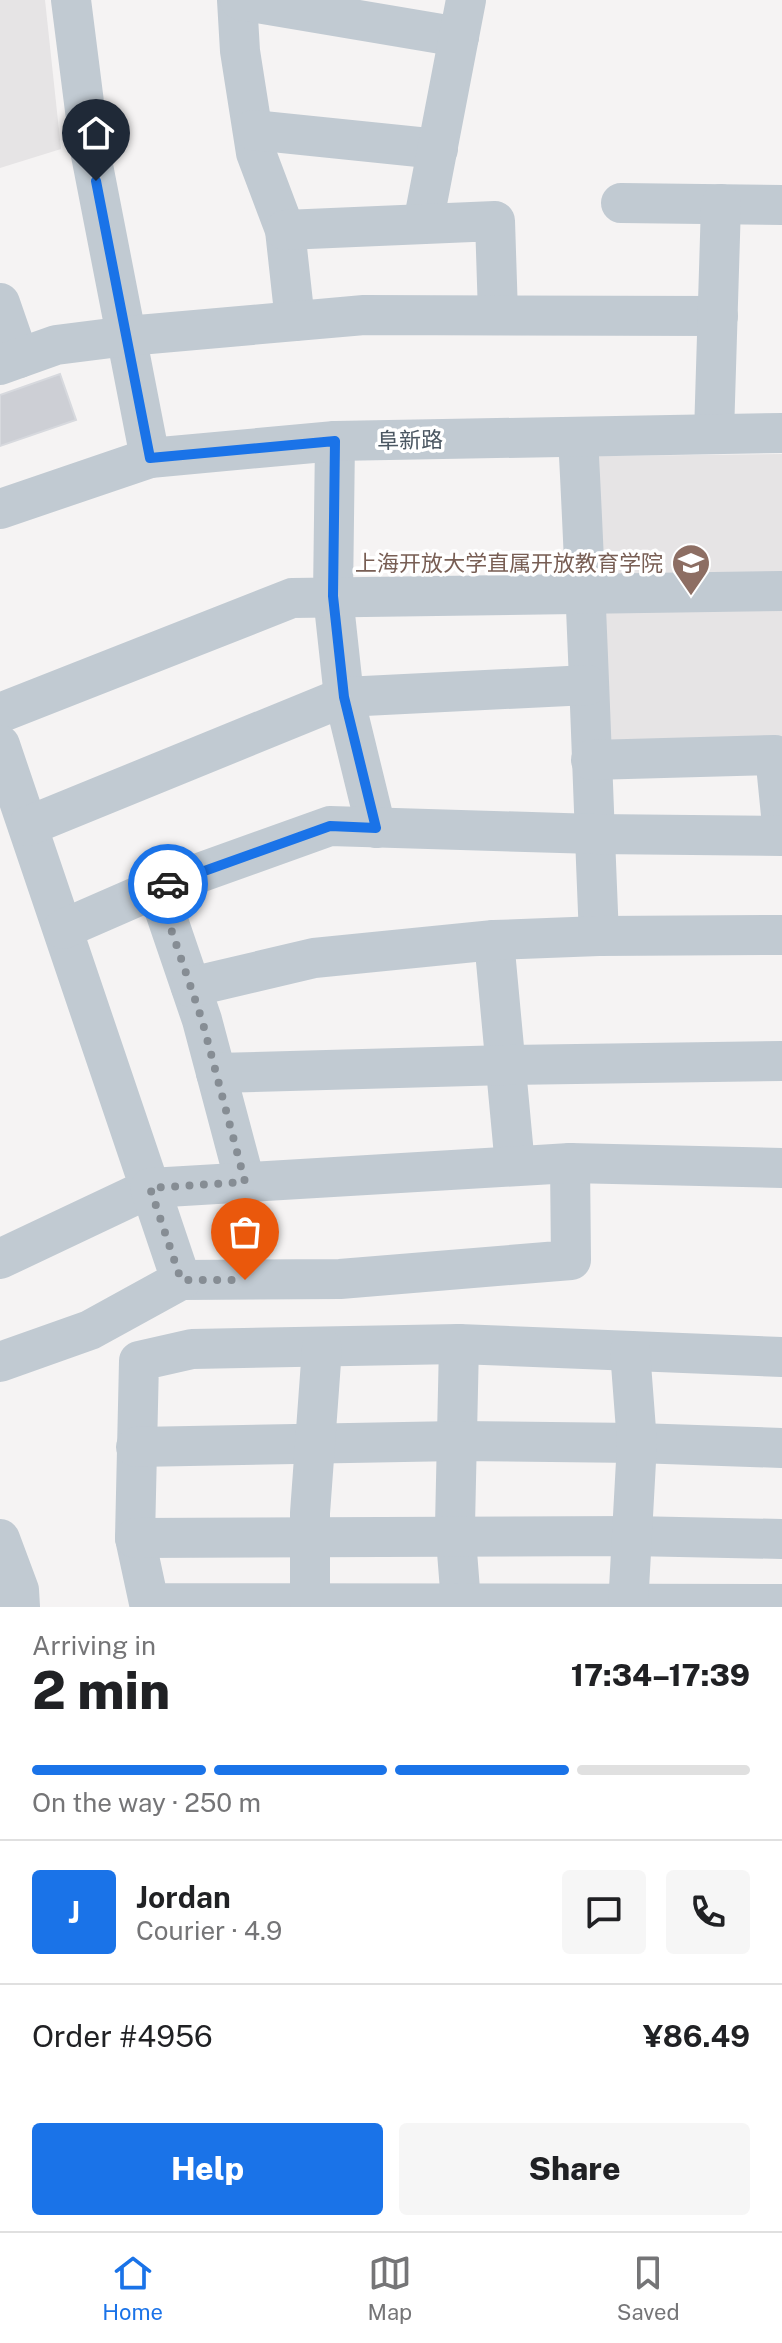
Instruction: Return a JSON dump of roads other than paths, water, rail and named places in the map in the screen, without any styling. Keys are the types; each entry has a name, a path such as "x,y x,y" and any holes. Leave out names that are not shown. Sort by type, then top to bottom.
{"street":[{"path":"71,0 90,150 150,458"},
{"path":"295,321 285,230 256,153 240,51 238,0 463,18 423,224"},
{"path":"253,130 438,149"},
{"path":"621,203 782,205"},
{"path":"714,434 721,204"},
{"path":"285,230 495,221 498,314"},
{"path":"0,303 9,362 56,345 364,315 718,316"},
{"name":"阜新路","path":"0,509 150,458 335,441 782,433"},
{"path":"578,437 599,936"},
{"path":"335,441 333,596 344,697 376,828"},
{"path":"0,713 292,598 782,591"},
{"path":"28,826 344,697 588,685"},
{"path":"0,745 181,1280"},
{"path":"591,760 775,755 781,803"},
{"path":"63,929 157,888 330,826 782,836"},
{"path":"157,888 202,1020 245,1182"},
{"path":"191,987 314,958 494,940 782,935"},
{"path":"494,940 515,1166"},
{"path":"216,1073 782,1061"},
{"path":"0,1259 150,1188 570,1163 782,1168"},
{"path":"0,1362 90,1330 181,1280 340,1279 571,1260 570,1163"},
{"path":"459,1344 456,1537 461,1603"},
{"path":"782,1357 459,1344 192,1349 139,1361 135,1538 149,1603 782,1604"},
{"path":"310,1603 310,1536 322,1348"},
{"path":"628,1605 637,1443 630,1351"},
{"path":"136,1447 458,1441 782,1448"},
{"path":"135,1538 631,1536 782,1539"},
{"path":"0,1539 19,1590 20,1607"}],"place":[{"name":"上海开放大学直属开放教育学院","path":"691,597"}]}
